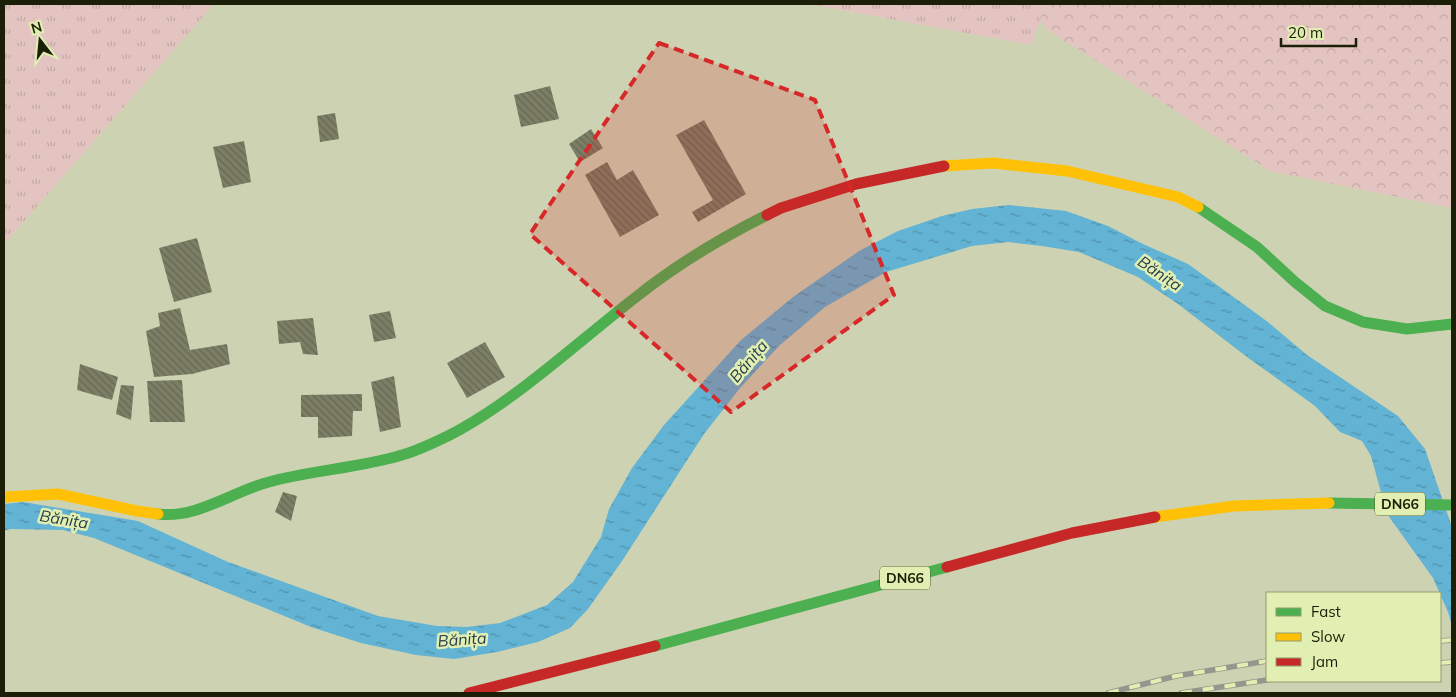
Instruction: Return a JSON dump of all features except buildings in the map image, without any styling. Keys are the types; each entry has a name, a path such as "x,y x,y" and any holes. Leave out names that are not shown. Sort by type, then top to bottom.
{"main road":[{"path":"4,497 58,494 137,511 167,515 193,512 268,482 404,455 460,430 501,403 538,377 637,296 690,258 743,227 781,208 856,184 942,166 993,163 1067,171 1178,197 1205,210 1257,247 1295,282 1325,306 1363,322 1407,329 1452,324"},
{"name":"DN66","path":"469,693 588,664 1072,533 1126,521 1234,506 1348,502 1452,505"}],"highlighted area":[{"path":"659,43 815,100 894,295 731,412 530,234"}],"green space":[{"path":"4,4 214,4 4,244"},
{"path":"808,4 1046,4 1031,45"},
{"path":"1046,4 1452,4 1452,208 1270,171 1049,31 1040,21"}],"water":[{"name":"Bănița","path":"1009,205 1066,211 1108,226 1188,264 1268,322 1307,355 1398,416 1425,449 1452,527 1452,626 1441,592 1439,592 1433,578 1387,514 1371,456 1362,441 1340,432 1315,406 1178,304 1138,277 1079,252 1008,242 972,246 886,272 825,307 780,345 740,388 704,434 622,561 588,609 570,628 538,642 497,652 454,659 416,655 361,643 311,627 94,538 63,530 10,529 4,531 4,504 23,502 138,521 228,562 378,616 437,626 467,627 500,623 547,605 573,582 601,537 609,509 632,468 664,425 741,340 793,297 859,251 898,231 942,216 972,209"}],"railway":[{"path":"1441,641 1452,640"},
{"path":"1108,693 1176,676 1266,661"},
{"path":"1441,663 1452,662"},
{"path":"1181,693 1266,680"}],"traffic: fast":[{"path":"1198,207 1257,247 1295,282 1325,306 1363,322 1407,329 1452,324"},
{"path":"158,514 186,513 269,482 369,463 402,455 432,444 461,429 507,400 636,297 683,263 767,215"},
{"path":"1329,503 1452,505"},
{"path":"655,646 947,567"}],"traffic: slow":[{"path":"944,166 993,163 1067,171 1178,197 1198,207"},
{"path":"4,497 58,494 158,514"},
{"path":"1155,517 1234,506 1329,503"}],"traffic: jam":[{"path":"767,215 781,208 856,184 944,166"},
{"path":"947,567 1072,533 1155,517"},
{"path":"469,693 655,646"}]}
